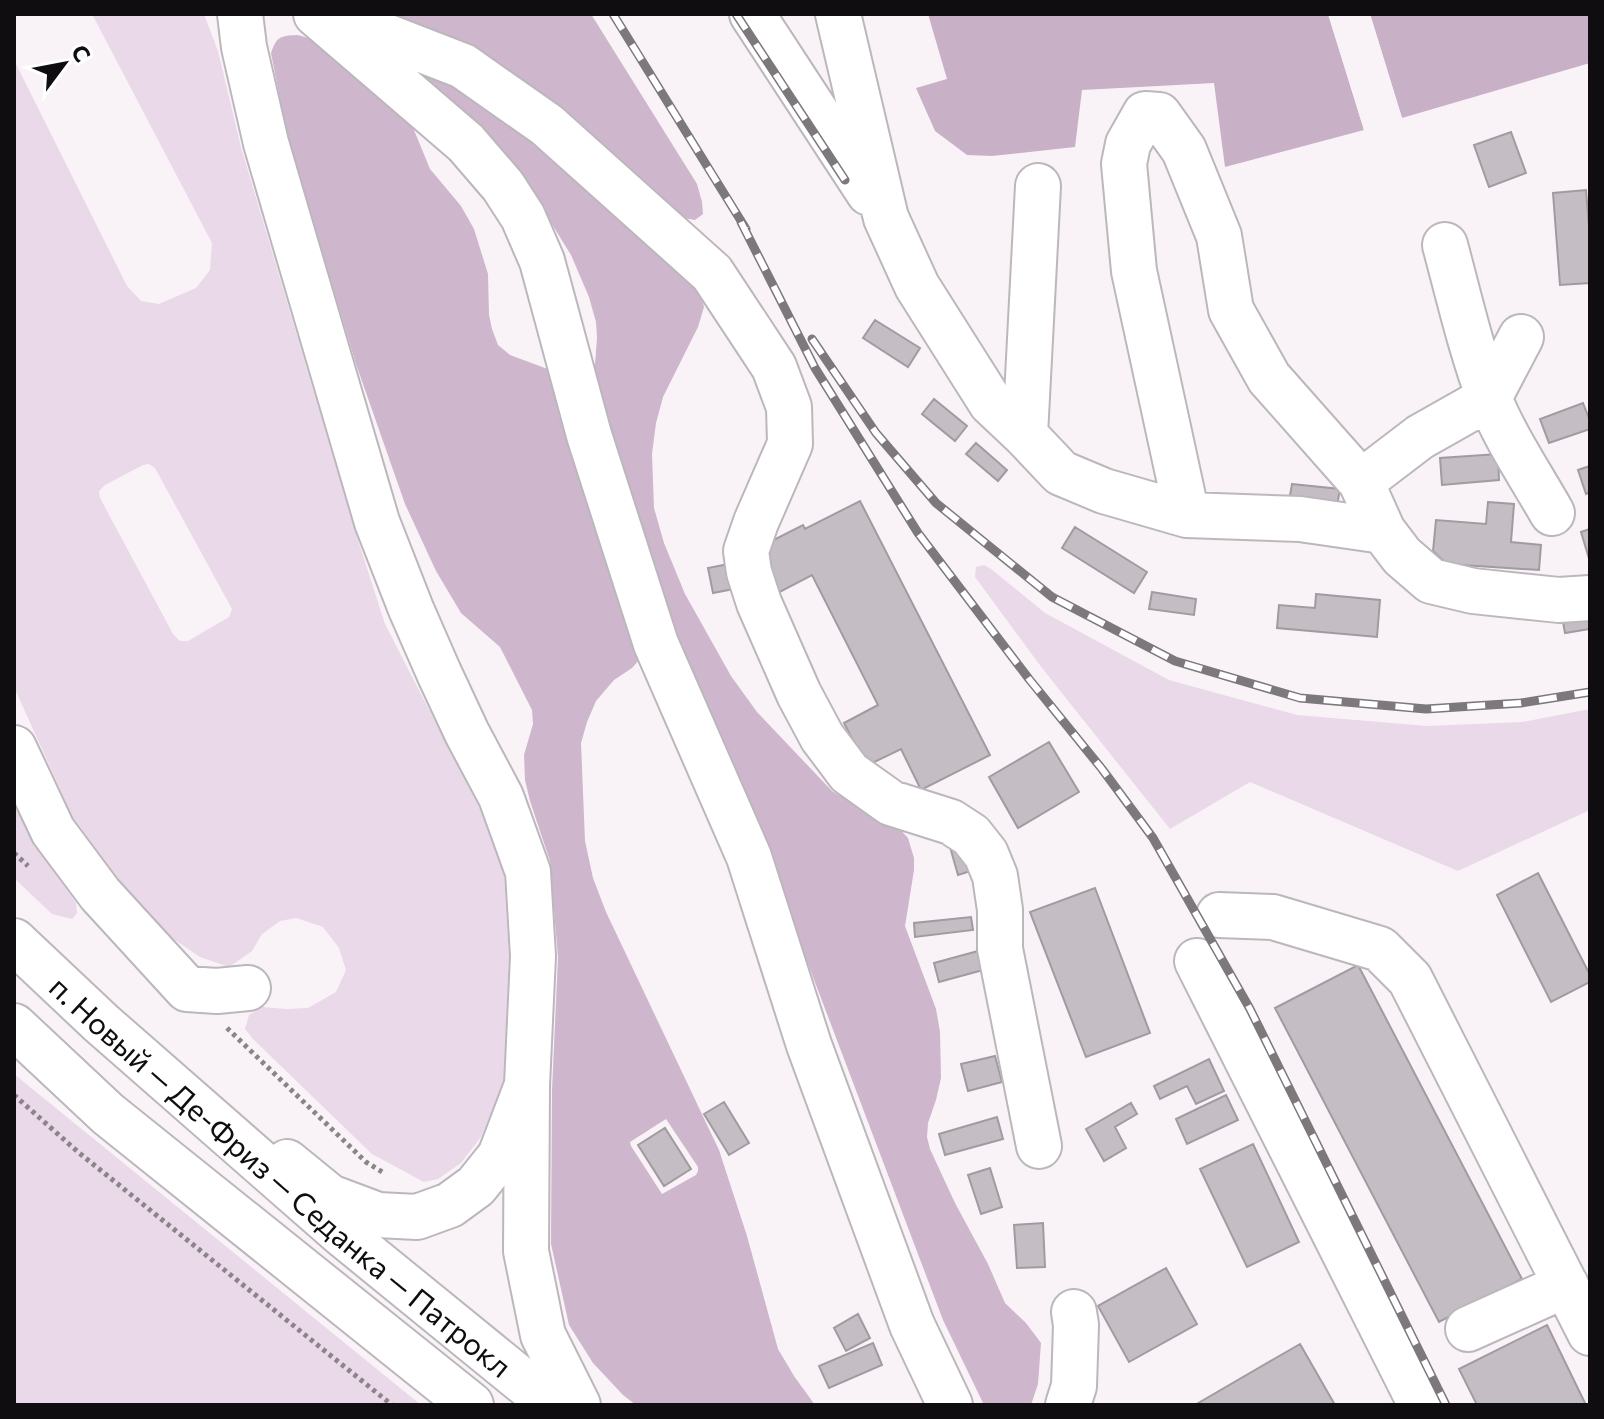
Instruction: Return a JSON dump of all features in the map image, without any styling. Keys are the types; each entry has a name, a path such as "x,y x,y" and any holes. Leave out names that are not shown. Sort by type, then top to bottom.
{"main road":[{"path":"240,14 244,47 266,143 377,522 439,673 501,797 528,872 533,956 527,1085 526,1251 543,1335 578,1405"},
{"path":"316,14 466,143 503,186 523,217 542,261 589,435 656,644 749,857 830,1104 912,1325 950,1405"},
{"path":"329,14 463,66 547,125 712,273 774,367 789,407 790,444 746,551 759,603 810,716 849,773 891,803 951,822 971,835 986,854 995,876 1000,910 1000,949 1039,1146"},
{"path":"752,14 886,218 917,286 991,403 1061,473 1104,491 1187,515 1300,519 1383,531"},
{"path":"838,14 886,218"},
{"path":"1187,515 1134,271 1124,164 1128,144 1145,114 1159,115 1184,150 1219,236 1231,310 1269,378 1361,482 1383,531 1402,556 1431,581 1473,591 1559,600 1590,598"},
{"path":"1025,435 1038,186"},
{"path":"1445,245 1489,398 1552,513"},
{"path":"1361,482 1420,437 1489,398 1521,337"},
{"path":"14,748 53,831 100,894 187,989 217,991 248,988"},
{"path":"1219,915 1273,917 1380,949 1410,979 1590,1333"},
{"name":"п. Новый — Де-Фриз — Седанка — Патрокл","path":"14,941 101,1023 342,1234 552,1405"},
{"path":"1197,961 1421,1405"},
{"path":"101,1023 142,1038 330,1197 378,1215 417,1217 450,1205 476,1186 500,1156 527,1085"},
{"name":"п. Новый — Де-Фриз — Седанка — Патрокл","path":"14,1026 120,1124 471,1405"},
{"path":"14,1048 54,1065"},
{"path":"1468,1329 1566,1285"},
{"path":"1068,1405 1074,1386 1074,1312"}],"path":[{"path":"187,989 366,1162 384,1173"},
{"path":"14,1095 78,1152 392,1405"}],"shaded area":[{"path":"92,14 204,14 218,51 241,147 385,624 481,811 504,874 509,957 504,1081 481,1137 461,1163 438,1179 424,1182 372,1154 245,1029 249,1015 262,1007 308,1008 336,992 346,970 339,948 323,927 296,918 280,921 262,934 252,951 229,967 200,957 166,934 119,880 73,818 14,687 14,60 127,286 141,301 159,304 196,288 210,270 212,243","holes":["149,464 155,468 232,609 229,617 188,641 180,641 173,634 100,498 99,491 105,485 143,465"]},
{"path":"388,14 591,14 697,184 703,214 695,220 684,218 555,107"},
{"path":"928,14 1328,14 1364,130 1225,167 1214,83 1082,90 1075,147 992,156 967,155 935,131 916,88 947,79"},
{"path":"1370,14 1590,14 1590,63 1402,118"},
{"path":"298,35 318,41 407,113 430,169 461,206 474,229 488,274 489,315 498,345 510,355 553,371 639,660 614,680 596,701 581,743 585,841 593,878 606,912 719,1150 778,1349 815,1405 636,1405 593,1363 569,1325 551,1244 552,1091 558,957 550,861 525,780 524,755 533,724 532,710 500,647 461,613 436,571 405,504 356,364 287,135 271,53 277,40","holes":["666,1119 698,1167 696,1175 662,1194 630,1142"]},
{"path":"430,76 441,76 537,143 700,290 704,307 698,327 663,397 656,423 652,454 654,508 664,543 685,594 731,676 757,712 832,791 896,825 908,838 914,870 905,926 936,1009 940,1032 941,1078 927,1137 955,1203 1005,1303 1041,1343 1038,1384 1031,1405 984,1405 943,1320 766,853 672,641 594,378 596,322 571,255 537,200 425,81"},
{"path":"984,565 1045,613 1169,680 1297,715 1427,726 1523,722 1590,709 1590,810 1458,871 1250,782 1170,829 1042,668 975,577 976,567"},
{"path":"14,803 31,839 76,903 77,913 72,919 52,914 14,878"},
{"path":"14,1074 421,1405 14,1405"}],"pier":[{"path":"1328,14 1332,14 1368,129 1364,130"},
{"path":"1366,14 1370,14 1402,118 1398,120"}],"building":[{"path":"1511,132 1526,173 1489,187 1474,145"},
{"path":"1586,190 1590,283 1560,285 1553,193"},
{"path":"875,320 920,348 908,367 863,338"},
{"path":"934,399 967,426 955,441 922,414"},
{"path":"1583,403 1590,429 1549,443 1540,419"},
{"path":"976,443 1007,470 998,481 966,454"},
{"path":"1498,454 1499,480 1442,485 1440,458"},
{"path":"1590,466 1590,492 1586,494 1578,470"},
{"path":"1292,484 1340,489 1337,506 1289,501"},
{"path":"860,501 990,755 921,790 901,749 866,766 844,723 878,705 812,575 774,595 752,551"},
{"path":"1488,502 1514,504 1511,542 1541,545 1539,570 1447,564 1433,551 1436,520 1486,524"},
{"path":"1075,527 1147,572 1134,593 1062,548"},
{"path":"1590,529 1590,562 1581,532"},
{"path":"739,562 744,587 713,593 708,568"},
{"path":"1152,592 1196,599 1194,615 1149,609"},
{"path":"1316,594 1380,600 1377,637 1277,628 1279,605 1315,608"},
{"path":"1590,612 1590,629 1565,633 1562,616"},
{"path":"1049,742 1079,792 1018,828 989,777"},
{"path":"969,841 977,869 958,875 950,847"},
{"path":"1538,873 1590,975 1590,982 1551,1002 1497,895"},
{"path":"1095,888 1150,1033 1086,1057 1030,912"},
{"path":"971,917 973,930 915,937 914,923"},
{"path":"989,948 994,967 939,982 934,963"},
{"path":"1358,965 1522,1279 1439,1322 1275,1008"},
{"path":"995,1056 1002,1082 968,1091 961,1064"},
{"path":"1209,1059 1224,1091 1196,1104 1187,1086 1160,1099 1154,1086"},
{"path":"1226,1095 1238,1120 1187,1144 1176,1119"},
{"path":"724,1102 749,1143 729,1155 704,1114"},
{"path":"1131,1103 1137,1114 1115,1127 1126,1148 1104,1161 1086,1129"},
{"path":"997,1117 1003,1139 945,1155 939,1134"},
{"path":"665,1128 691,1169 664,1186 638,1145"},
{"path":"1253,1144 1299,1242 1247,1267 1200,1169"},
{"path":"990,1168 1002,1207 981,1214 968,1175"},
{"path":"1043,1223 1045,1267 1017,1268 1014,1225"},
{"path":"1166,1268 1197,1324 1129,1362 1098,1306"},
{"path":"858,1314 870,1338 846,1351 834,1328"},
{"path":"1547,1325 1586,1405 1477,1405 1459,1369"},
{"path":"873,1343 882,1365 829,1388 819,1366"},
{"path":"1300,1344 1335,1405 1195,1405 1274,1359"}],"railway":[{"path":"613,14 746,229"},
{"path":"736,14 845,180"},
{"path":"741,222 815,368 918,533 1153,838 1250,1009 1446,1405"},
{"path":"812,339 876,433 936,503 1052,597 1175,661 1300,698 1426,709 1521,703 1590,692"}]}
